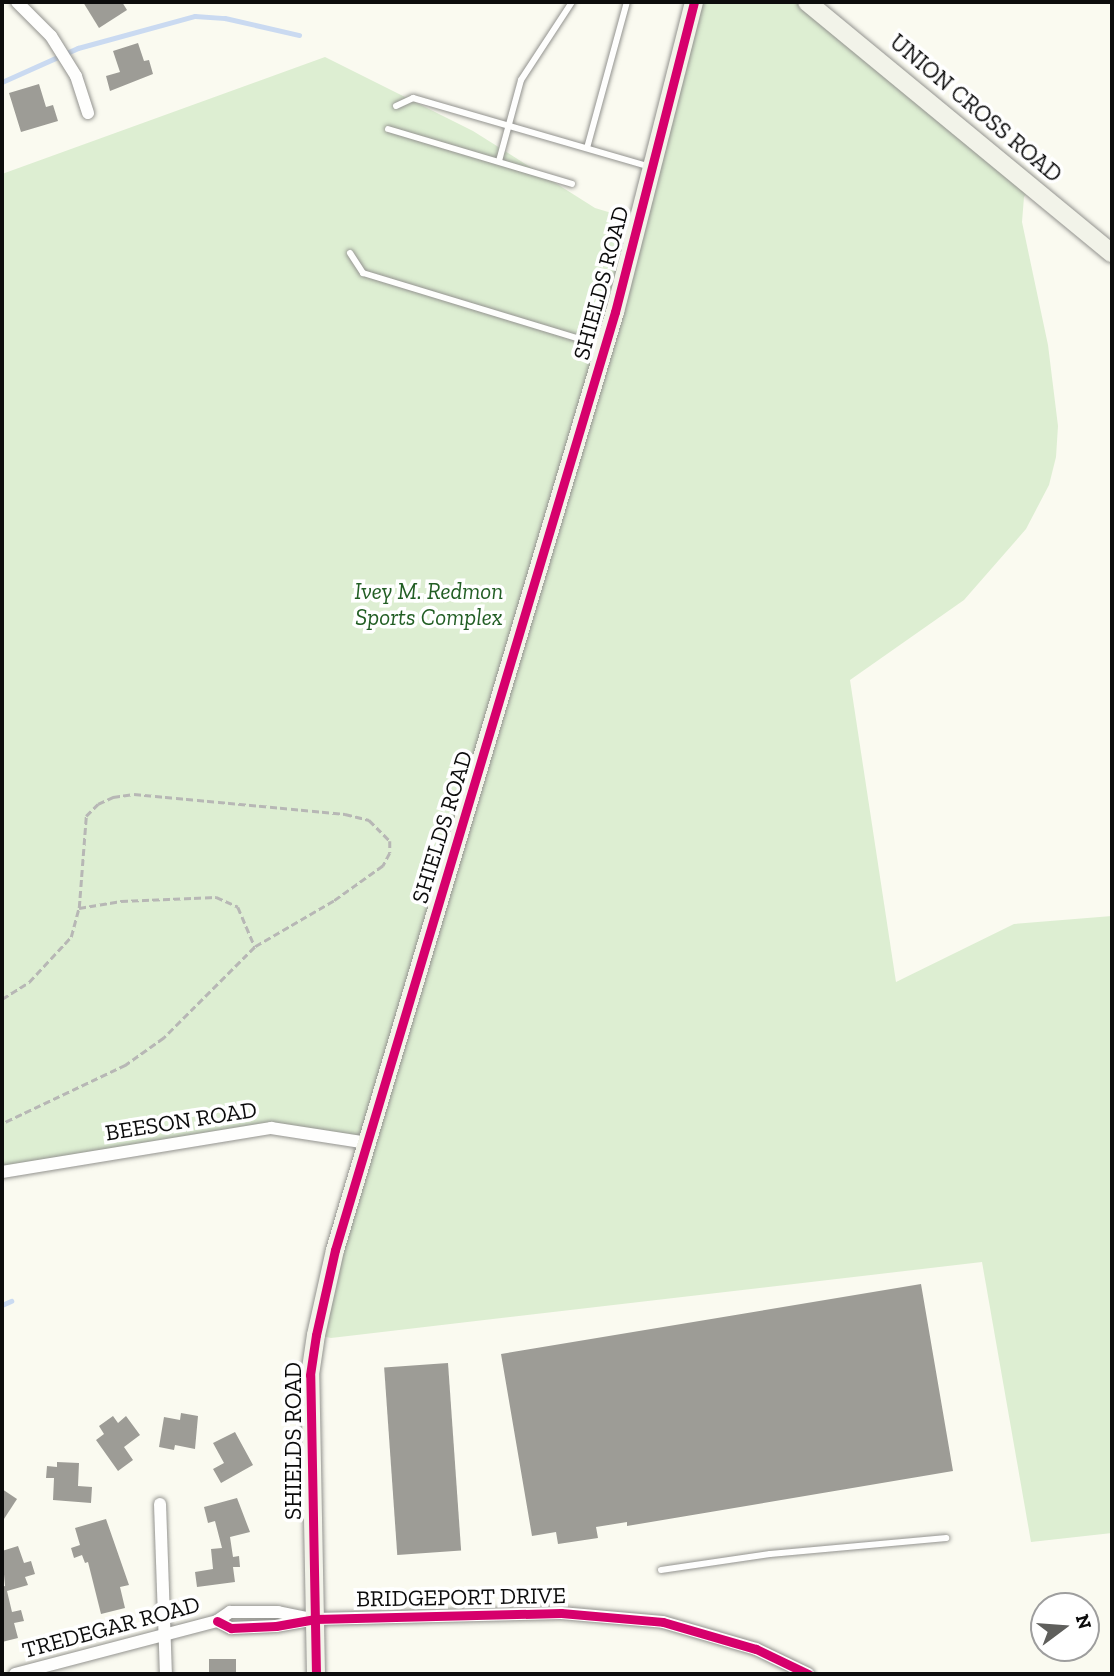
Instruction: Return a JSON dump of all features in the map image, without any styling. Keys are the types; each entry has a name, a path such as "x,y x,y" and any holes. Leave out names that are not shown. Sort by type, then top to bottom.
{"street":[{"path":"17,2 51,36 76,76 88,113"},
{"name":"SHIELDS ROAD","path":"316,1674 310,1471 312,1353 335,1250 605,346 694,2"},
{"name":"UNION CROSS ROAD","path":"807,2 1112,253"},
{"name":"BEESON ROAD","path":"2,1172 271,1128 310,1131 368,1143"},
{"path":"160,1504 166,1674"},
{"name":"BRIDGEPORT DRIVE","path":"315,1619 561,1613 663,1622 756,1649 808,1674"},
{"name":"TREDEGAR ROAD","path":"15,1674 217,1621 231,1628 276,1626 315,1619"}],"lane":[{"path":"499,162 521,80 572,2"},
{"path":"587,148 627,2"},
{"path":"396,106 413,98 652,167"},
{"path":"388,129 572,184"},
{"path":"350,253 363,273 605,346"},
{"path":"661,1570 769,1554 946,1538"}],"path":[{"path":"2,999 29,982 71,937 79,908 86,816 98,804 113,797 134,794 345,814 369,820 382,830 390,841 390,853 383,866 334,901 255,947 164,1038 126,1065 2,1124"},
{"path":"79,908 121,901 216,897 238,907 255,947"}],"green space":[{"name":"Ivey M. Redmon Sports Complex","path":"694,2 807,2 1032,186 1024,197 1022,222 1048,345 1058,426 1056,457 1049,485 1026,529 964,600 850,680 896,982 1014,924 1112,916 1112,1533 1031,1542 982,1262 331,1338 316,1335 368,1143 271,1128 2,1172 2,174 325,57 473,131 595,208 638,221"}],"building":[{"path":"83,2 122,2 127,10 99,28"},
{"path":"138,43 144,61 149,60 153,74 110,91 106,76 120,72 113,51"},
{"path":"39,84 46,107 53,105 58,121 21,132 9,93"},
{"path":"921,1284 953,1471 627,1526 627,1522 596,1527 598,1538 558,1544 556,1532 532,1536 501,1354"},
{"path":"448,1363 461,1551 397,1555 384,1367"},
{"path":"181,1413 198,1416 195,1449 175,1445 174,1450 159,1447 164,1417 180,1420"},
{"path":"113,1416 118,1423 126,1416 140,1435 124,1447 133,1460 118,1471 96,1440 104,1434 99,1426"},
{"path":"235,1432 253,1465 221,1483 213,1469 224,1463 213,1443"},
{"path":"57,1462 79,1463 78,1486 92,1487 91,1503 53,1500 54,1478 46,1478 47,1466 57,1467"},
{"path":"2,1489 17,1499 2,1522"},
{"path":"237,1498 250,1532 230,1537 233,1557 239,1556 240,1567 233,1567 235,1582 197,1587 195,1572 213,1569 211,1549 222,1548 215,1521 208,1523 204,1507"},
{"path":"106,1519 129,1585 120,1587 125,1608 101,1614 88,1562 85,1563 82,1555 74,1558 71,1548 80,1545 75,1528"},
{"path":"18,1546 24,1563 31,1561 35,1574 25,1577 28,1585 7,1591 12,1612 21,1610 24,1621 14,1623 18,1638 2,1642 2,1587 5,1586 2,1551"},
{"path":"209,1659 236,1659 236,1674 209,1674"}],"waterway":[{"path":"2,82 78,48 195,16 225,18 299,35"},
{"path":"2,1305 11,1301"}],"cycle path":[{"path":"316,1674 310,1375 335,1250 615,312 694,2"},
{"path":"217,1621 231,1628 276,1626 315,1619 561,1613 663,1622 756,1649 808,1674"}]}
